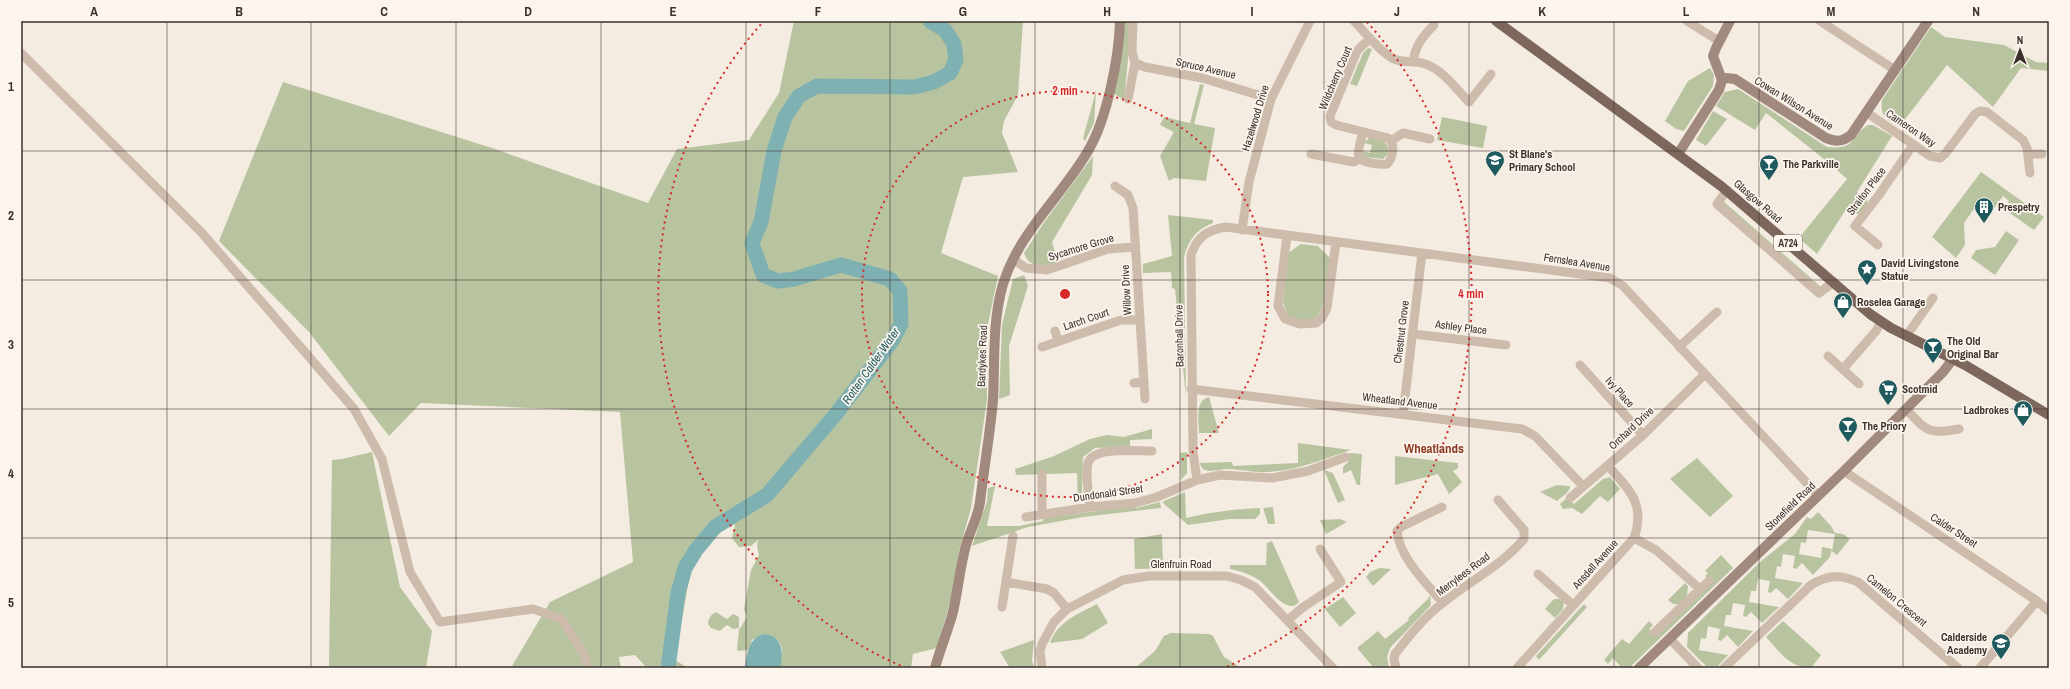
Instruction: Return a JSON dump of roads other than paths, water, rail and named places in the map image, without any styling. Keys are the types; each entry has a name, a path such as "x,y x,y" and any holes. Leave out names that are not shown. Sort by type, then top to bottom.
{"main road":[{"name":"Glasgow Road","path":"1496,21 1727,190 1881,322 1953,359 2049,415"}],"street":[{"name":"Bardykes Road","path":"935,668 950,624 965,549 979,505 992,401 993,346 996,314 1004,283 1013,259 1025,238 1071,176 1093,141 1103,113 1119,45 1120,21"},
{"path":"1128,99 1135,62 1132,52 1133,21"},
{"name":"Hazelwood Drive","path":"1242,230 1249,182 1271,99 1310,21"},
{"path":"1354,21 1384,53 1394,59 1423,63 1436,70 1446,77 1469,102 1491,74"},
{"path":"1687,21 1719,41"},
{"path":"1678,154 1719,90 1722,80 1714,59 1719,41 1730,21"},
{"path":"1820,21 1895,70"},
{"name":"Cowan Wilson Avenue","path":"1722,80 1726,78 1735,79 1826,138 1834,141 1845,140 1851,135 1928,21"},
{"path":"1413,62 1414,53 1420,40 1434,25"},
{"name":"Wildcherry Court","path":"1370,38 1358,51 1330,116 1331,122 1336,125 1388,138 1392,141"},
{"path":"21,53 202,233 354,409 382,459 410,572 440,622 533,609 562,619 584,656 588,668"},
{"name":"Spruce Avenue","path":"1135,62 1145,67 1202,78 1271,99"},
{"name":"Cameron Way","path":"1866,112 1930,156 1940,158 1945,154 1975,114 1980,111 1987,112 2023,140 2028,148 2030,173"},
{"path":"1364,132 1358,154 1359,159 1362,162 1387,164 1391,160 1393,147 1392,141 1403,133 1430,140"},
{"name":"Straiton Place","path":"1878,245 1855,226 1879,195 1913,145"},
{"path":"1311,154 1354,162 1359,159"},
{"path":"2028,154 2042,154"},
{"name":"Willow Drive","path":"1115,186 1131,193 1145,399"},
{"path":"1727,190 1717,204 1819,293 1834,282"},
{"name":"Baronhall Drive","path":"1197,480 1193,452 1191,388 1191,255 1195,244 1200,237 1207,232 1226,228 1242,230"},
{"name":"Fernslea Avenue","path":"1242,230 1610,278 1623,286 1818,495"},
{"path":"1287,236 1278,306 1285,319 1300,324 1316,323 1325,313 1336,242"},
{"name":"Sycamore Grove","path":"1013,259 1026,268 1047,270 1108,249 1135,247"},
{"name":"Chestnut Grove","path":"1403,414 1422,253"},
{"path":"1907,335 1933,298"},
{"path":"1679,347 1717,312"},
{"name":"Larch Court","path":"1042,347 1121,320 1139,320"},
{"path":"1843,369 1876,331 1881,322"},
{"path":"1055,331 1058,341"},
{"name":"Ashley Place","path":"1413,334 1506,345"},
{"path":"1828,356 1859,384"},
{"name":"Stonefield Road","path":"1639,668 1844,471 1944,372 1953,359"},
{"name":"Ivy Place","path":"1580,365 1642,435"},
{"name":"Orchard Drive","path":"1570,498 1642,435 1705,374"},
{"path":"1134,383 1144,382"},
{"name":"Wheatland Avenue","path":"1191,388 1522,429 1535,436 1583,486"},
{"path":"1906,409 1925,429 1939,432 1959,429"},
{"path":"1090,507 1088,465 1092,456 1102,452 1152,451"},
{"name":"Dundonald Street","path":"1026,517 1146,500 1197,480 1220,475 1272,478 1308,471 1346,457"},
{"name":"Ansdell Avenue","path":"1521,667 1573,605 1634,538 1639,517 1637,505 1628,489 1608,466"},
{"name":"Calder Street","path":"1844,471 2037,601 2049,611"},
{"path":"1042,474 1042,514"},
{"name":"Merrylees Road","path":"1396,668 1395,654 1417,628 1443,603 1484,574 1524,539 1524,530 1498,500"},
{"path":"1442,507 1397,531 1398,538 1412,567 1443,603"},
{"path":"1002,607 1013,536"},
{"path":"1634,538 1656,550 1700,590"},
{"path":"1288,620 1302,608 1341,582 1320,549"},
{"path":"1538,574 1573,605"},
{"name":"Camelon Crescent","path":"1724,668 1811,585 1821,579 1835,575 1846,577 1858,582 1958,668"},
{"name":"Glenfruin Road","path":"1042,668 1040,652 1046,634 1067,609 1123,580 1136,577 1227,576 1241,580 1255,587 1333,668"},
{"path":"1654,633 1709,581"},
{"path":"1006,582 1047,589 1054,593 1067,609"},
{"path":"1980,668 2037,601"},
{"path":"1670,639 1698,668"}],"water":[{"path":"763,634 770,635 778,641 782,651 780,668 745,668 751,643 758,636"}],"waterway":[{"name":"Rotten Calder Water","path":"668,668 678,593 685,568 696,550 715,527 767,495 836,414 892,341 901,324 900,291 890,279 841,265 794,279 778,281 763,275 752,243 761,222 774,151 785,117 799,96 817,86 915,87 934,82 950,73 956,60 954,44 945,30 930,21"}],"place":[{"name":"St Blane's Primary School","path":"1495,177"},
{"name":"The Parkville","path":"1769,181"},
{"name":"Prespetry","path":"1984,224"},
{"name":"David Livingstone Statue","path":"1867,286"},
{"name":"Roselea Garage","path":"1843,319"},
{"name":"The Old Original Bar","path":"1933,364"},
{"name":"Scotmid","path":"1888,406"},
{"name":"Ladbrokes","path":"2023,427"},
{"name":"The Priory","path":"1848,443"},
{"name":"Calderside Academy","path":"2001,660"}],"district":[{"name":"Wheatlands","path":"1434,448"}]}
